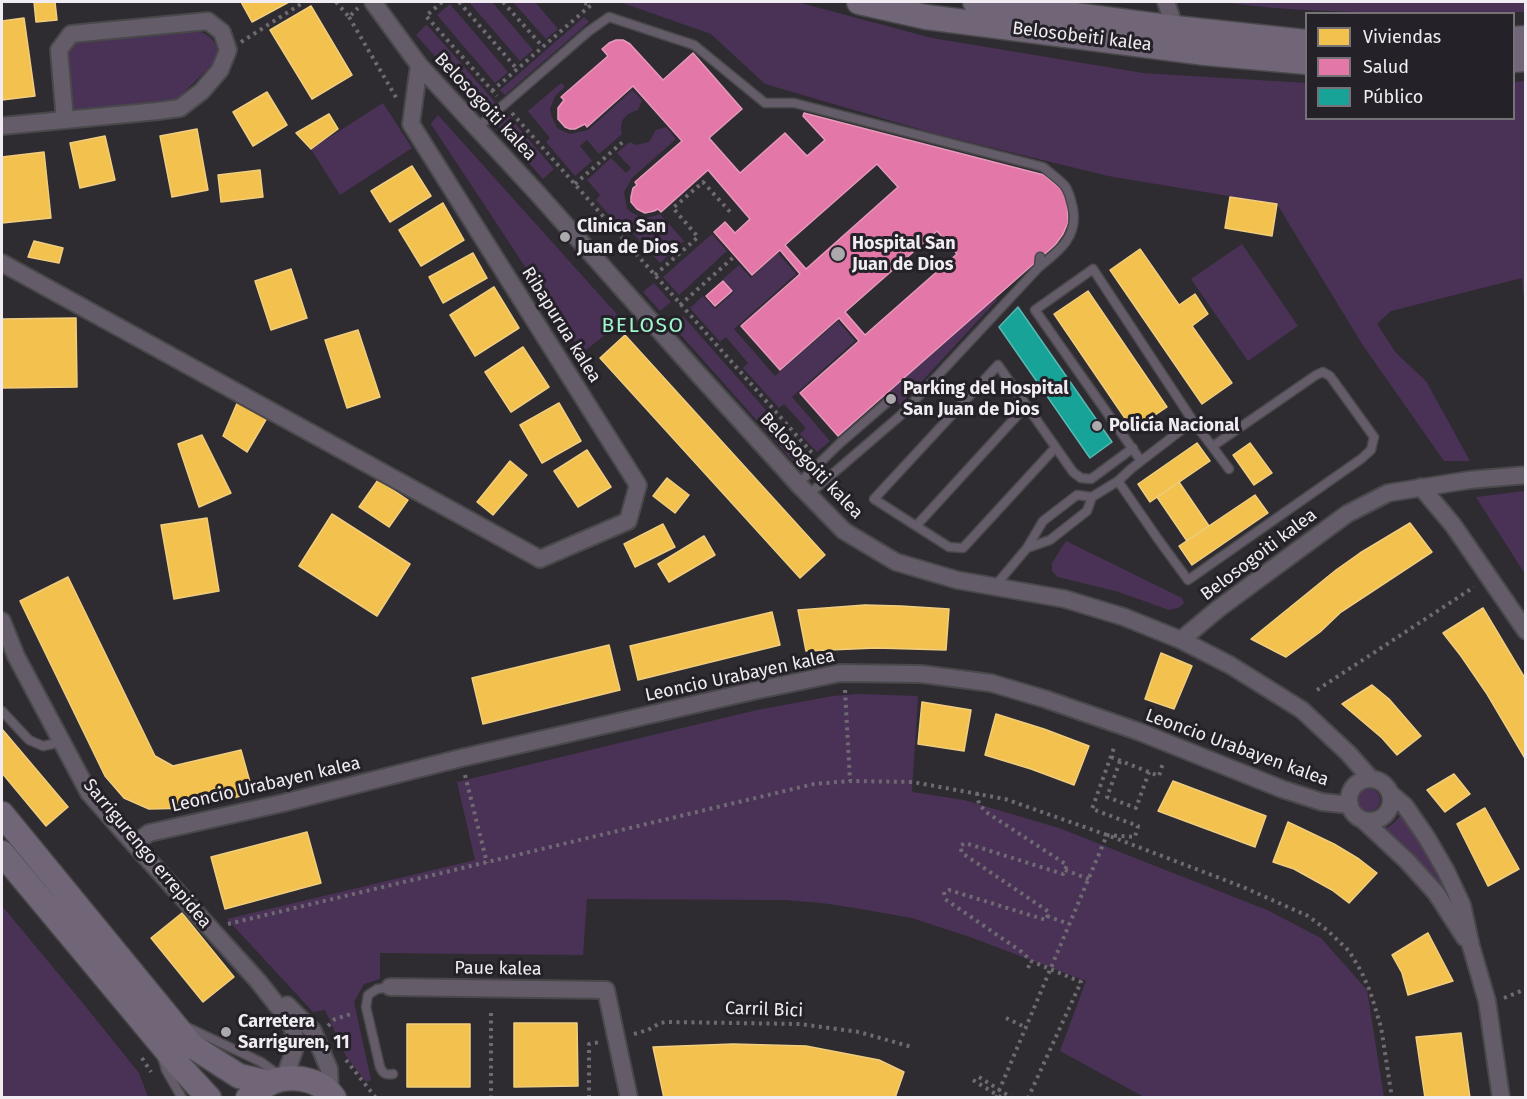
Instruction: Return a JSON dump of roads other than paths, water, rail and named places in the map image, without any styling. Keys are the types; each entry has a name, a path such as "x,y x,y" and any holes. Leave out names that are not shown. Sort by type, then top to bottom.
{"main road":[{"name":"Belosobeiti kalea","path":"859,2 926,17 1194,51 1305,62"},
{"name":"Belosobeiti kalea","path":"975,2 1305,42"},
{"path":"2,814 192,1046 239,1076 277,1081 296,1078 314,1082 332,1095"},
{"path":"2,853 209,1098"},
{"path":"248,1098 277,1081"}],"street":[{"name":"Belosogoiti kalea","path":"373,2 419,65 553,210 803,490 844,531 896,562 957,580 1065,599 1124,617 1181,640 1218,609 1347,514 1388,493 1469,480 1526,475"},
{"path":"1167,2 1175,28"},
{"path":"2,126 65,120 180,108 202,91 220,70 228,50 222,32 208,21 71,34 59,50 65,120"},
{"name":"Ribapurua kalea","path":"2,263 540,559 628,520 638,485 411,124 419,65"},
{"path":"1421,487 1453,525 1526,631"},
{"name":"Sarrigurengo errepidea","path":"2,621 16,656 89,793 258,981 291,1023 294,1051 277,1081"},
{"name":"Leoncio Urabayen kalea","path":"1181,640 1230,665 1302,710 1348,753 1371,779"},
{"name":"Leoncio Urabayen kalea","path":"134,844 149,833 283,803 461,758 840,673 921,674 991,683 1140,732 1282,789 1322,802 1350,805"},
{"path":"1471,946 1436,893 1407,861 1356,816 1350,805 1349,795 1353,787 1363,780 1371,779 1383,784 1405,806 1427,838 1462,905 1487,1001 1501,1098"},
{"path":"1363,820 1373,820 1383,816 1390,805 1390,793"},
{"name":"Sarrigurengo errepidea","path":"258,981 280,997 313,1031 329,1069 332,1095"},
{"name":"Paue kalea","path":"390,987 606,990 629,1098"}],"lane":[{"path":"477,128 589,31 609,17 694,45 765,103 794,103 1043,167 1064,185 1070,195 1075,219 1070,238 901,415 803,490"},
{"path":"1040,257 1040,267"},
{"path":"1141,460 1035,310 1094,269 1193,421 1229,469"},
{"path":"1055,448 963,548 949,547 874,499 998,365 1072,472 1081,478 1091,478 1133,448"},
{"path":"1118,481 1188,580 1361,459 1371,450 1374,437 1330,376 1323,372 1213,446"},
{"path":"803,490 839,444 891,399"},
{"path":"916,525 1026,406"},
{"path":"995,586 1027,548 1043,521 1077,495 1092,496 1118,481 1141,460 1193,421"},
{"path":"1027,548 1050,540 1087,511 1092,496"},
{"path":"2,711 29,740 43,746 62,742"},
{"path":"390,987 377,989 368,995 366,1007 382,1072 387,1075 393,1074"},
{"path":"155,1036 166,1070 183,1098"}],"place":[{"name":"Clinica San Juan de Dios","path":"565,237"},
{"name":"Hospital San Juan de Dios","path":"838,254"},
{"name":"Parking del Hospital San Juan de Dios","path":"891,399"},
{"name":"Policía Nacional","path":"1097,426"},
{"name":"Carretera Sarriguren, 11","path":"226,1032"}],"district":[{"name":"BELOSO","path":"643,326"}]}
